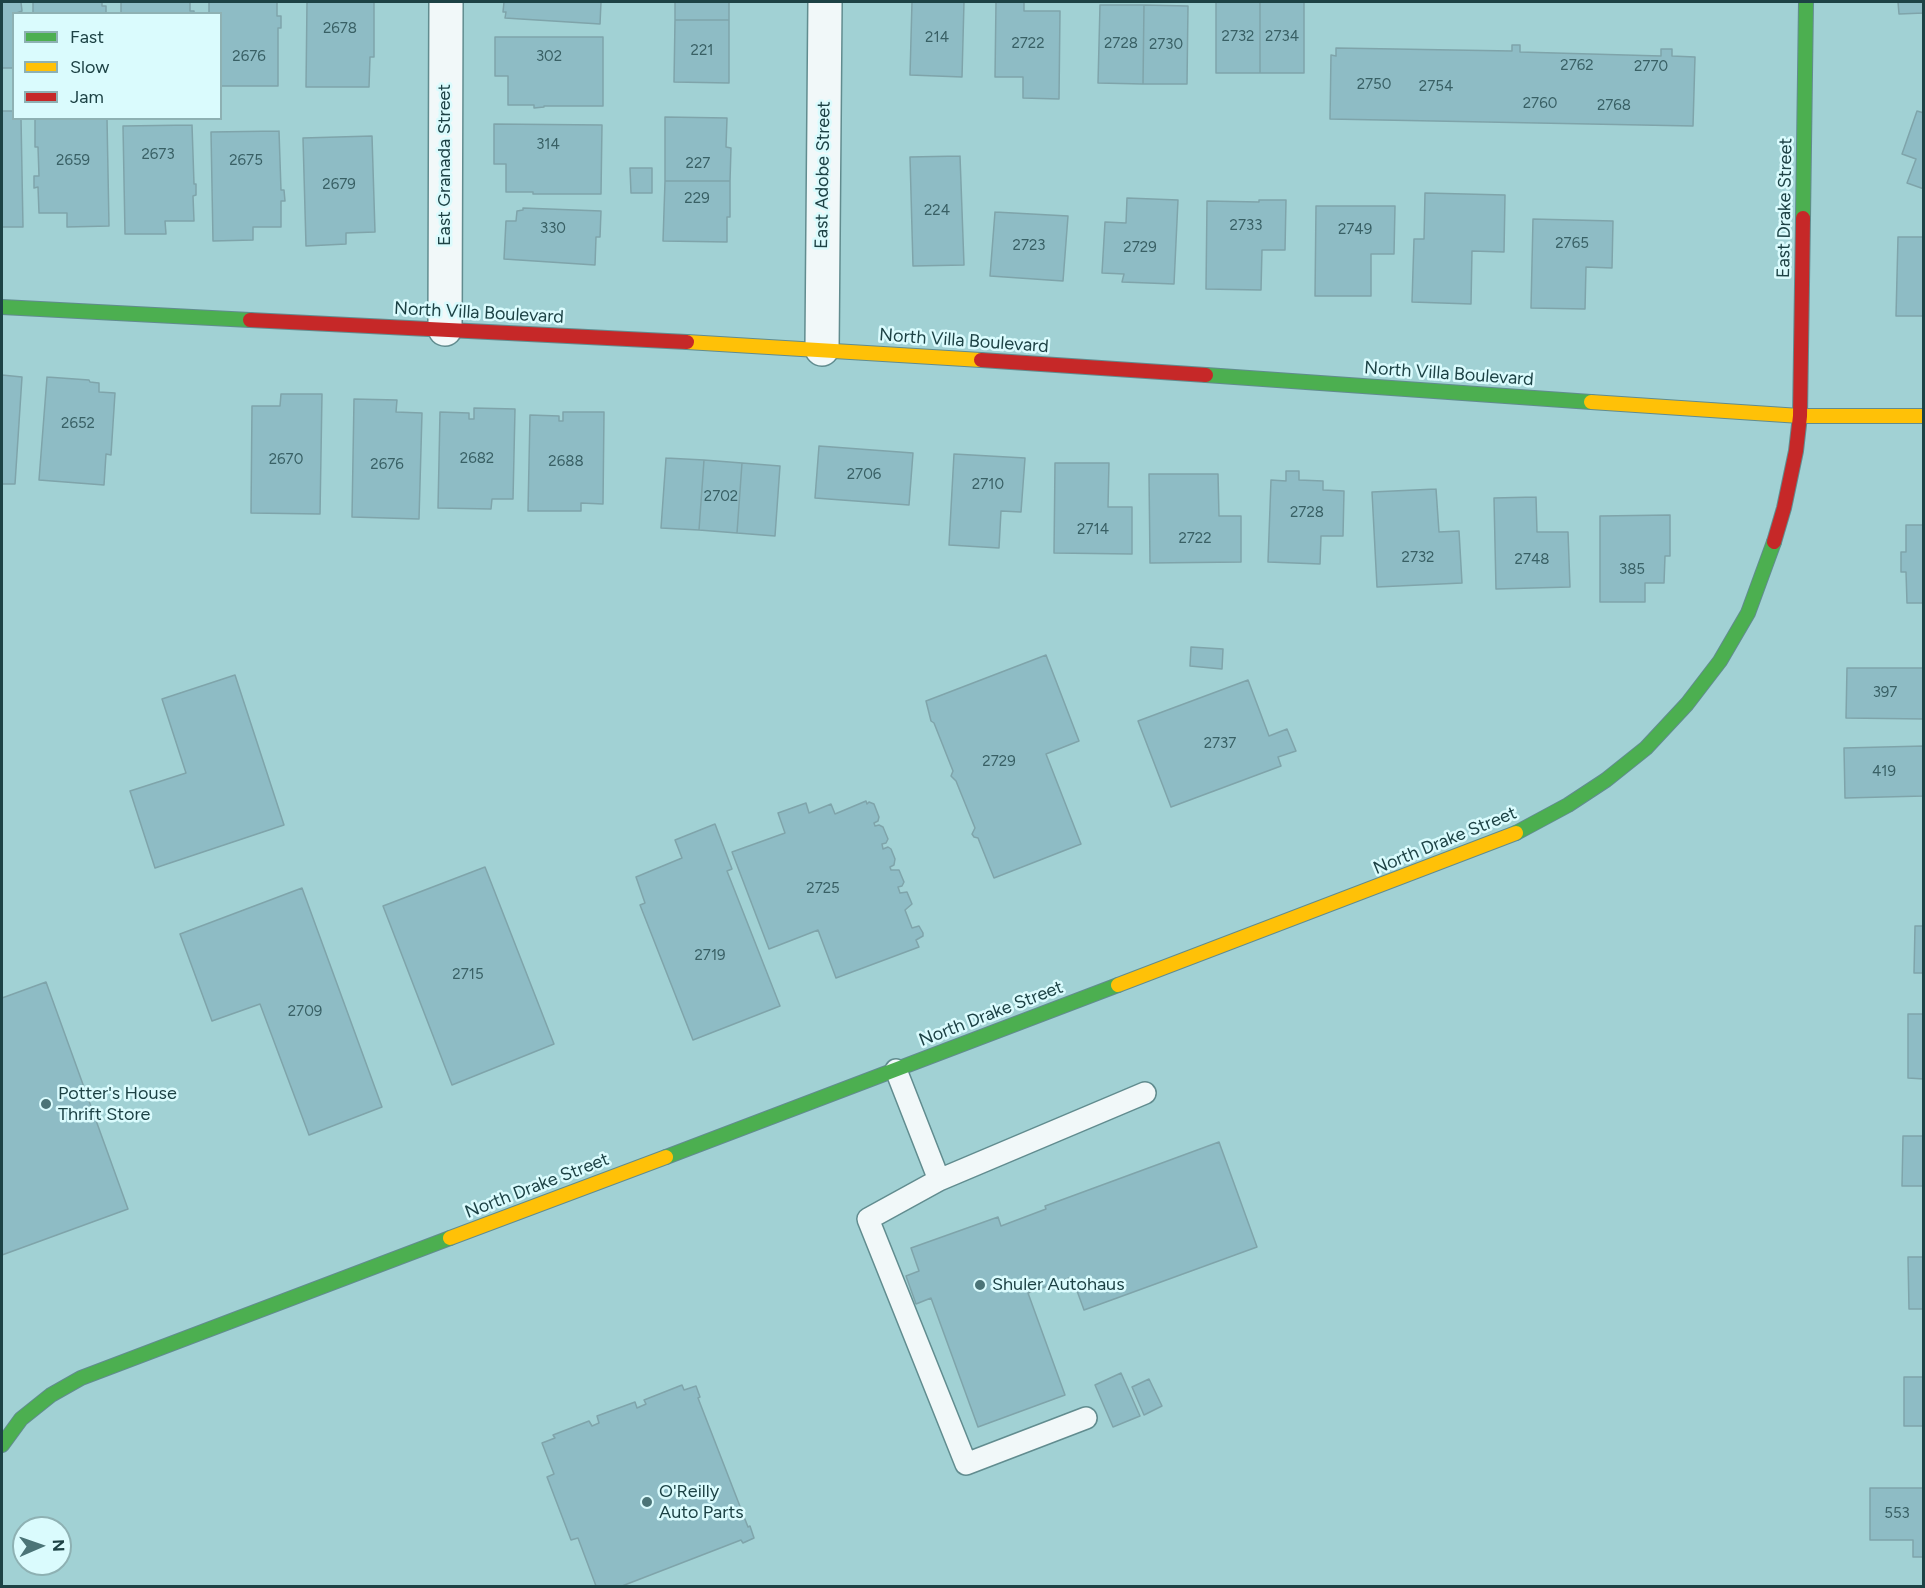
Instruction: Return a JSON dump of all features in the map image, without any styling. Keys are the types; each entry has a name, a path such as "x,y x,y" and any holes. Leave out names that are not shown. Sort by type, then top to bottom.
{"street":[{"name":"East Granada Street","path":"445,329 446,2"},
{"name":"East Adobe Street","path":"822,349 825,2"},
{"name":"East Drake Street","path":"1800,416 1806,2"},
{"name":"North Villa Boulevard","path":"2,306 822,349 1800,416 1923,416"},
{"name":"North Drake Street","path":"2,1445 21,1419 51,1395 81,1378 1463,855 1519,832 1568,805 1606,780 1646,748 1687,704 1720,661 1748,613 1767,563 1784,508 1796,451 1800,416"},
{"path":"2,1432 21,1419"}],"lane":[{"path":"896,1070 939,1180"},
{"path":"1086,1418 966,1464 868,1219 939,1180 1145,1093"}],"building":[{"path":"2,2 21,2 22,11 12,12 12,68 2,68"},
{"path":"33,2 102,2 102,6 106,6 106,12 33,12"},
{"path":"121,2 190,2 190,11 194,11 194,12 121,12"},
{"path":"209,2 277,2 277,16 281,16 281,28 278,28 278,86 222,86 222,12 209,12"},
{"path":"307,2 374,2 374,57 370,57 369,87 306,87"},
{"path":"504,2 601,2 600,24 505,18"},
{"path":"675,2 729,2 729,20 675,20"},
{"path":"912,2 964,2 962,77 910,75"},
{"path":"996,2 1024,2 1024,11 1060,11 1059,99 1023,98 1023,77 995,77"},
{"path":"1216,2 1260,2 1260,73 1216,73"},
{"path":"1260,2 1304,2 1304,73 1260,73"},
{"path":"1898,2 1924,2 1924,13 1899,14"},
{"path":"1100,5 1144,5 1143,84 1098,83"},
{"path":"1144,5 1188,6 1187,84 1143,84"},
{"path":"675,20 729,20 729,83 674,82"},
{"path":"495,37 603,37 603,106 534,108 534,105 508,105 508,76 495,76"},
{"path":"1512,45 1520,45 1520,52 1661,56 1661,49 1672,49 1672,56 1695,57 1693,126 1330,119 1331,55 1336,56 1336,48 1512,51"},
{"path":"2,111 12,111 12,120 21,120 23,227 2,227"},
{"path":"1917,111 1924,113 1924,189 1907,183 1916,159 1902,154"},
{"path":"665,117 727,118 726,147 731,148 730,181 665,181"},
{"path":"35,120 107,120 109,226 67,227 67,213 39,213 38,187 34,188 34,176 39,176 38,147 35,147"},
{"path":"494,124 602,125 601,194 506,192 506,164 494,164"},
{"path":"192,125 194,184 196,184 196,195 193,196 194,221 165,221 166,234 125,234 123,126"},
{"path":"279,131 281,190 284,190 285,201 281,201 281,227 253,227 253,240 213,241 211,132"},
{"path":"372,136 375,232 346,233 346,244 306,246 303,138"},
{"path":"960,156 964,265 913,266 910,157"},
{"path":"630,168 652,168 652,193 631,193"},
{"path":"665,181 730,181 727,242 663,241"},
{"path":"1425,193 1505,195 1504,252 1472,251 1471,304 1412,302 1414,239 1424,239"},
{"path":"1127,198 1178,200 1174,284 1122,282 1124,274 1102,273 1105,222 1126,223"},
{"path":"1259,200 1286,200 1285,250 1262,250 1261,290 1206,289 1207,201 1259,202"},
{"path":"1316,206 1395,206 1394,254 1371,254 1371,296 1315,296"},
{"path":"523,208 601,211 600,237 596,237 595,265 504,259 506,221 516,221 517,211"},
{"path":"995,212 1068,216 1063,281 990,276"},
{"path":"1533,219 1613,221 1612,268 1586,267 1585,309 1531,308"},
{"path":"1898,237 1924,237 1924,316 1896,316"},
{"path":"2,375 22,377 15,484 2,484"},
{"path":"47,377 89,380 99,383 99,392 115,393 111,455 106,454 104,485 39,480"},
{"path":"281,394 322,394 320,514 251,513 252,406 280,406"},
{"path":"354,399 397,400 396,412 422,413 419,519 352,517"},
{"path":"474,408 515,409 513,499 492,499 491,509 438,508 440,412 469,413 469,419 474,419"},
{"path":"563,412 604,412 603,504 581,503 581,511 528,511 530,415 559,416 559,421 563,421"},
{"path":"819,446 913,453 909,505 815,498"},
{"path":"954,454 1025,458 1021,512 1001,511 999,548 949,545"},
{"path":"666,458 704,460 699,530 661,528"},
{"path":"704,460 742,463 737,533 699,530"},
{"path":"742,463 780,466 775,536 737,533"},
{"path":"1055,463 1109,463 1108,507 1132,507 1132,554 1054,553"},
{"path":"1286,471 1299,471 1299,480 1323,481 1323,490 1344,491 1343,536 1321,536 1320,564 1268,562 1271,480 1286,481"},
{"path":"1149,474 1218,474 1219,516 1241,516 1241,562 1150,563"},
{"path":"1436,489 1439,532 1459,531 1462,583 1377,587 1372,492"},
{"path":"1536,497 1537,532 1568,532 1570,587 1496,589 1494,498"},
{"path":"1670,515 1670,556 1665,556 1664,583 1645,583 1645,602 1600,602 1600,516"},
{"path":"1906,525 1924,525 1924,603 1907,603 1906,572 1901,572 1901,552 1906,552"},
{"path":"1191,647 1223,649 1222,669 1190,666"},
{"path":"1046,655 1079,741 1046,754 1081,844 994,878 978,838 972,834 975,828 956,781 951,776 953,771 934,723 931,721 926,701"},
{"path":"1847,668 1924,668 1924,719 1846,718"},
{"path":"235,675 284,825 155,868 130,791 186,773 162,699"},
{"path":"1248,680 1269,736 1287,729 1296,751 1278,757 1281,766 1171,807 1138,721"},
{"path":"1924,746 1924,796 1845,798 1844,748"},
{"path":"866,801 867,804 869,802 874,804 879,817 874,823 875,826 883,827 888,839 882,844 883,849 888,847 891,849 895,859 894,865 890,867 891,870 899,870 904,882 898,887 900,893 907,892 912,904 905,910 912,928 919,926 923,936 916,940 919,947 836,978 818,930 769,949 732,852 785,833 778,813 806,803 809,813 831,804 835,814"},
{"path":"715,824 732,869 727,871 780,1006 693,1040 640,905 645,903 636,877 682,858 675,840"},
{"path":"485,867 554,1044 452,1085 383,906"},
{"path":"302,888 382,1107 309,1135 260,1004 212,1021 180,934"},
{"path":"1915,926 1924,926 1924,973 1914,973"},
{"name":"Potter's House Thrift Store","path":"46,982 128,1209 2,1255 2,998"},
{"path":"1908,1014 1924,1014 1924,1079 1908,1078"},
{"path":"1903,1136 1924,1136 1924,1186 1902,1186"},
{"name":"Shuler Autohaus","path":"1219,1142 1257,1247 1084,1310 1072,1277 1028,1293 1065,1395 978,1427 931,1298 916,1304 906,1276 919,1271 911,1248 998,1217 1001,1226 1046,1209 1045,1206"},
{"path":"1908,1257 1924,1257 1924,1309 1909,1309"},
{"path":"1121,1373 1140,1416 1113,1427 1095,1385"},
{"path":"1904,1377 1924,1377 1924,1426 1904,1426"},
{"path":"1149,1379 1162,1406 1144,1415 1132,1387"},
{"name":"O'Reilly Auto Parts","path":"682,1385 684,1390 696,1386 700,1397 698,1398 754,1538 743,1543 741,1540 622,1586 596,1586 578,1538 571,1540 547,1477 554,1474 542,1443 555,1438 553,1435 589,1421 592,1426 599,1423 597,1416 635,1402 637,1408 646,1404 644,1400"},
{"path":"1870,1488 1924,1488 1924,1557 1913,1557 1913,1540 1870,1540"}],"traffic: fast":[{"path":"1803,218 1806,2"},
{"path":"2,307 250,320"},
{"path":"1206,375 1591,402"},
{"path":"1516,833 1568,805 1606,780 1646,748 1687,704 1720,661 1748,613 1774,542"},
{"path":"666,1157 1118,985"},
{"path":"2,1445 21,1419 51,1395 81,1378 450,1238"}],"traffic: slow":[{"path":"687,342 981,360"},
{"path":"1591,402 1800,416 1924,416"},
{"path":"1118,985 1516,833"},
{"path":"450,1238 666,1157"}],"traffic: jam":[{"path":"1774,542 1796,451 1800,416 1803,218"},
{"path":"250,320 687,342"},
{"path":"981,360 1206,375"}],"place":[{"name":"Potter's House Thrift Store","path":"46,1104"},
{"name":"Shuler Autohaus","path":"980,1285"},
{"name":"O'Reilly Auto Parts","path":"647,1502"}]}
